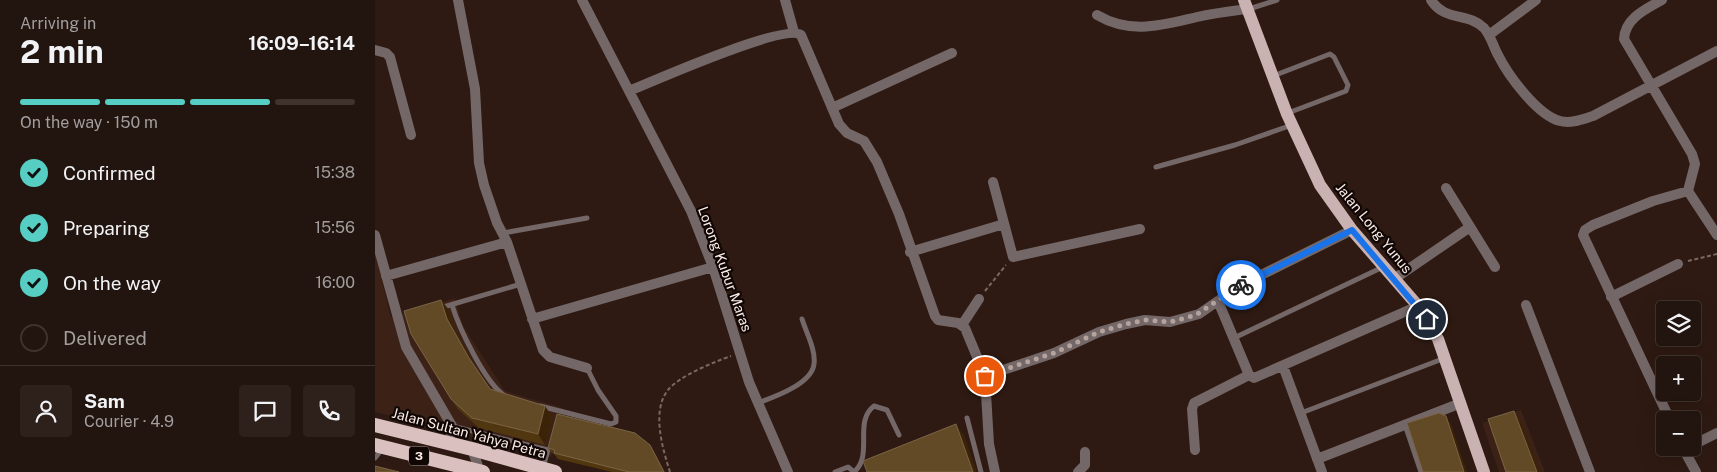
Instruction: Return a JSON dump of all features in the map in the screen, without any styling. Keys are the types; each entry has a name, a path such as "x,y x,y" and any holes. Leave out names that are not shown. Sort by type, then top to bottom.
{"highway":[{"name":"Jalan Sultan Yahya Petra","path":"375,426 449,443 549,470"},
{"name":"3","path":"378,450 474,471"}],"main road":[{"name":"Jalan Long Yunus","path":"1245,5 1290,119 1320,185 1352,230 1417,306 1438,339 1484,472"}],"street":[{"path":"458,0 475,89 482,178 497,223 505,238 542,348 547,356 587,368"},
{"name":"Lorong Kubur Maras","path":"583,0 691,211 713,267 758,403 788,472"},
{"path":"785,0 794,32 803,39 839,124 847,133 864,141 877,162 899,214 910,252 935,316 938,320 962,326"},
{"path":"1431,0 1445,14 1474,21 1489,35 1506,68 1533,103 1560,121 1577,121 1593,116 1717,51"},
{"path":"1489,35 1536,0"},
{"path":"1662,0 1631,20 1624,33 1627,45 1692,154 1695,164 1688,191 1717,235"},
{"path":"1097,15 1117,25 1164,26 1245,5"},
{"path":"629,91 745,45 794,32"},
{"path":"375,50 386,52 390,57 411,135"},
{"path":"832,108 952,53"},
{"path":"993,182 1013,257 1140,229"},
{"path":"1446,188 1495,267"},
{"path":"1666,411 1583,235 1585,230 1653,201 1688,191"},
{"path":"910,252 1004,224"},
{"path":"1394,279 1470,227"},
{"path":"985,376 1054,353 1099,332 1126,324 1145,320 1170,322 1196,315 1241,285 1352,230"},
{"path":"375,235 386,276 403,319 407,351 452,426 449,443"},
{"path":"386,276 505,238"},
{"path":"1611,297 1678,264"},
{"path":"532,319 713,267"},
{"path":"962,326 979,299"},
{"path":"1218,301 1249,375 1256,378 1417,306"},
{"path":"1527,305 1590,472"},
{"path":"962,326 985,376 989,444 995,472"},
{"path":"1283,366 1322,472"},
{"path":"1195,450 1192,409 1194,403 1249,375"},
{"path":"1317,459 1461,403"},
{"path":"1701,440 1717,433"},
{"path":"472,449 474,471"},
{"path":"1078,472 1085,465 1085,452"},
{"path":"1690,456 1696,472"}],"lane":[{"path":"1245,5 1277,0"},
{"path":"1156,167 1235,145 1346,91 1349,85 1334,57 1330,54 1273,76"},
{"path":"505,238 587,218"},
{"path":"1233,338 1384,267"},
{"path":"434,310 521,284"},
{"path":"451,305 458,326 490,381 503,395 512,399"},
{"path":"758,403 785,393 811,373 814,365 814,355 802,319"},
{"path":"1301,413 1445,358"},
{"path":"531,404 611,424 616,422 616,416 598,390 587,368"},
{"path":"835,472 849,467 854,472 861,462 864,421 869,410 874,406 881,406 887,410 899,435"},
{"path":"556,419 558,411"},
{"path":"967,418 981,472"},
{"path":"1405,424 1421,472"},
{"path":"452,426 548,450"},
{"path":"549,470 548,450 551,443"}],"path":[{"path":"1678,264 1717,254"},
{"path":"979,299 1013,257"},
{"path":"671,472 660,434 662,403 667,392 675,383 717,361 740,353"}],"shaded area":[{"path":"375,252 391,317 455,298 463,326 505,391 563,408 551,457 375,412"},
{"path":"1521,410 1545,472 1499,472 1482,423"}],"building":[{"path":"441,300 447,319 469,358 490,389 545,406 538,434 472,418 451,399 411,334 404,311"},
{"path":"1514,411 1537,472 1506,472 1488,419"},
{"path":"1439,413 1446,416 1464,472 1423,472 1407,423"},
{"path":"557,414 635,433 650,445 664,472 629,472 554,453 555,450 548,448"},
{"path":"956,424 973,472 867,472 863,461"},
{"path":"375,466 399,472 375,472"}],"way so far":[{"path":"985,376 1054,353 1099,332 1126,324 1145,320 1170,322 1196,315 1241,285"}],"route":[{"path":"1241,285 1352,230 1427,319"}]}
